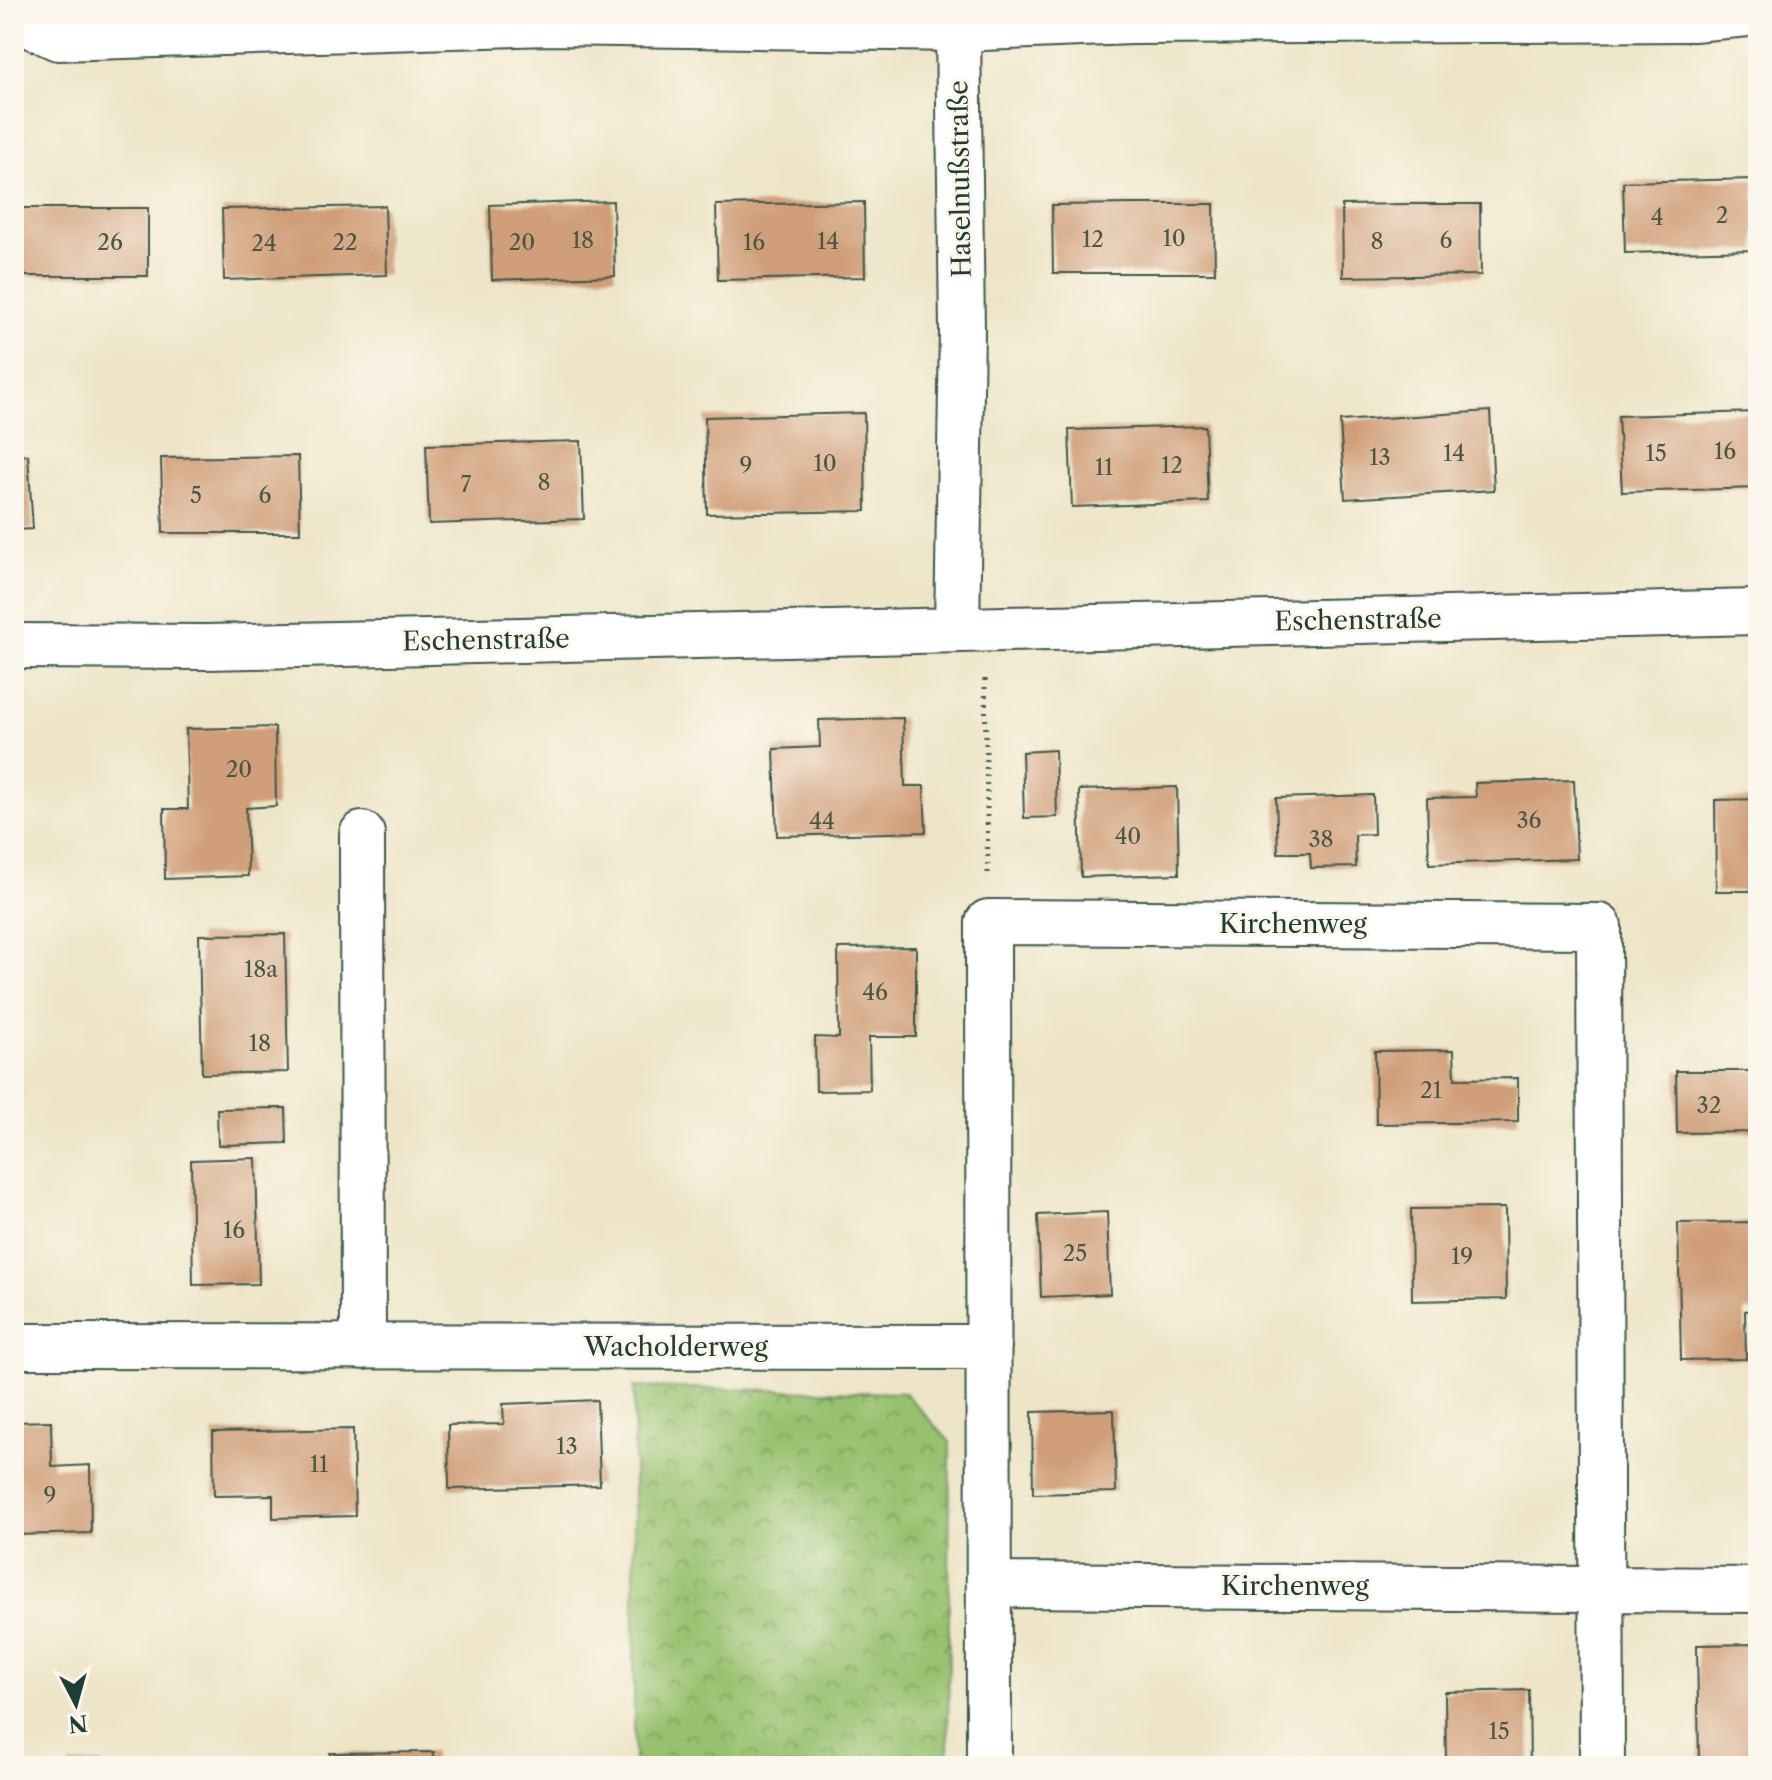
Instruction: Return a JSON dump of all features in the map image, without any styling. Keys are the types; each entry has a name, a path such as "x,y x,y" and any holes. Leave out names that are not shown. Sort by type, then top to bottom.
{"street":[{"path":"14,18 58,38 550,18 958,29 1131,18 1748,14"},
{"name":"Haselnußstraße","path":"958,29 962,330 971,629"},
{"name":"Eschenstraße","path":"14,646 206,647 1758,612"},
{"path":"362,834 363,1347"},
{"path":"988,922 989,1766"},
{"name":"Kirchenweg","path":"988,922 1599,926 1602,1766"},
{"name":"Wacholderweg","path":"14,1346 989,1347"},
{"name":"Kirchenweg","path":"989,1585 1758,1590"}],"path":[{"path":"971,629 988,922"}],"green space":[{"path":"634,1387 905,1393 950,1442 948,1766 634,1766"}],"building":[{"path":"1754,179 1756,250 1625,253 1623,182"},
{"path":"613,201 615,276 492,280 490,205"},
{"path":"864,202 865,277 718,280 716,205"},
{"path":"1214,204 1215,273 1053,273 1052,205"},
{"path":"1480,204 1481,275 1343,277 1342,205"},
{"path":"385,206 387,275 224,280 222,209"},
{"path":"14,208 148,208 148,276 14,276"},
{"path":"1490,411 1494,490 1345,499 1340,421"},
{"path":"1758,412 1758,488 1622,492 1618,416"},
{"path":"864,413 866,511 707,514 705,417"},
{"path":"1205,426 1208,502 1072,507 1069,430"},
{"path":"581,441 584,519 429,524 426,445"},
{"path":"28,455 33,529 14,530 14,456"},
{"path":"298,456 300,533 163,533 161,458"},
{"path":"903,718 905,786 924,786 926,832 777,836 774,749 820,747 819,720"},
{"path":"275,727 276,806 246,808 248,876 165,879 164,809 188,809 186,729"},
{"path":"1055,750 1057,817 1024,818 1022,752"},
{"path":"1574,780 1577,859 1429,864 1427,798 1476,797 1475,783"},
{"path":"1177,787 1179,874 1081,877 1079,790"},
{"path":"1373,795 1374,834 1355,835 1356,867 1311,868 1310,853 1278,853 1276,798"},
{"path":"1758,799 1758,891 1716,891 1715,800"},
{"path":"285,934 288,1072 202,1074 199,935"},
{"path":"916,947 916,1037 869,1037 870,1090 816,1091 815,1037 839,1038 838,948"},
{"path":"1454,1050 1455,1079 1518,1078 1518,1122 1376,1124 1375,1051"},
{"path":"1676,1071 1758,1071 1758,1132 1677,1133"},
{"path":"286,1108 287,1143 218,1145 217,1109"},
{"path":"256,1158 259,1284 193,1285 191,1160"},
{"path":"1505,1208 1506,1299 1412,1301 1411,1209"},
{"path":"1107,1212 1110,1294 1041,1297 1038,1215"},
{"path":"1758,1222 1758,1310 1745,1311 1746,1359 1681,1360 1678,1223"},
{"path":"597,1400 600,1485 449,1489 448,1425 504,1424 503,1404"},
{"path":"1114,1410 1116,1492 1033,1494 1032,1412"},
{"path":"51,1421 52,1467 90,1465 91,1533 14,1535 14,1422"},
{"path":"353,1429 355,1516 273,1518 273,1495 214,1496 213,1432"},
{"path":"1758,1644 1758,1766 1699,1766 1697,1645"},
{"path":"1529,1690 1530,1766 1446,1766 1445,1692"},
{"path":"434,1752 434,1766 331,1766 330,1753"},
{"path":"70,1763 103,1763 103,1766 70,1766"},
{"path":"262,1763 284,1763 284,1766 262,1766"}]}
